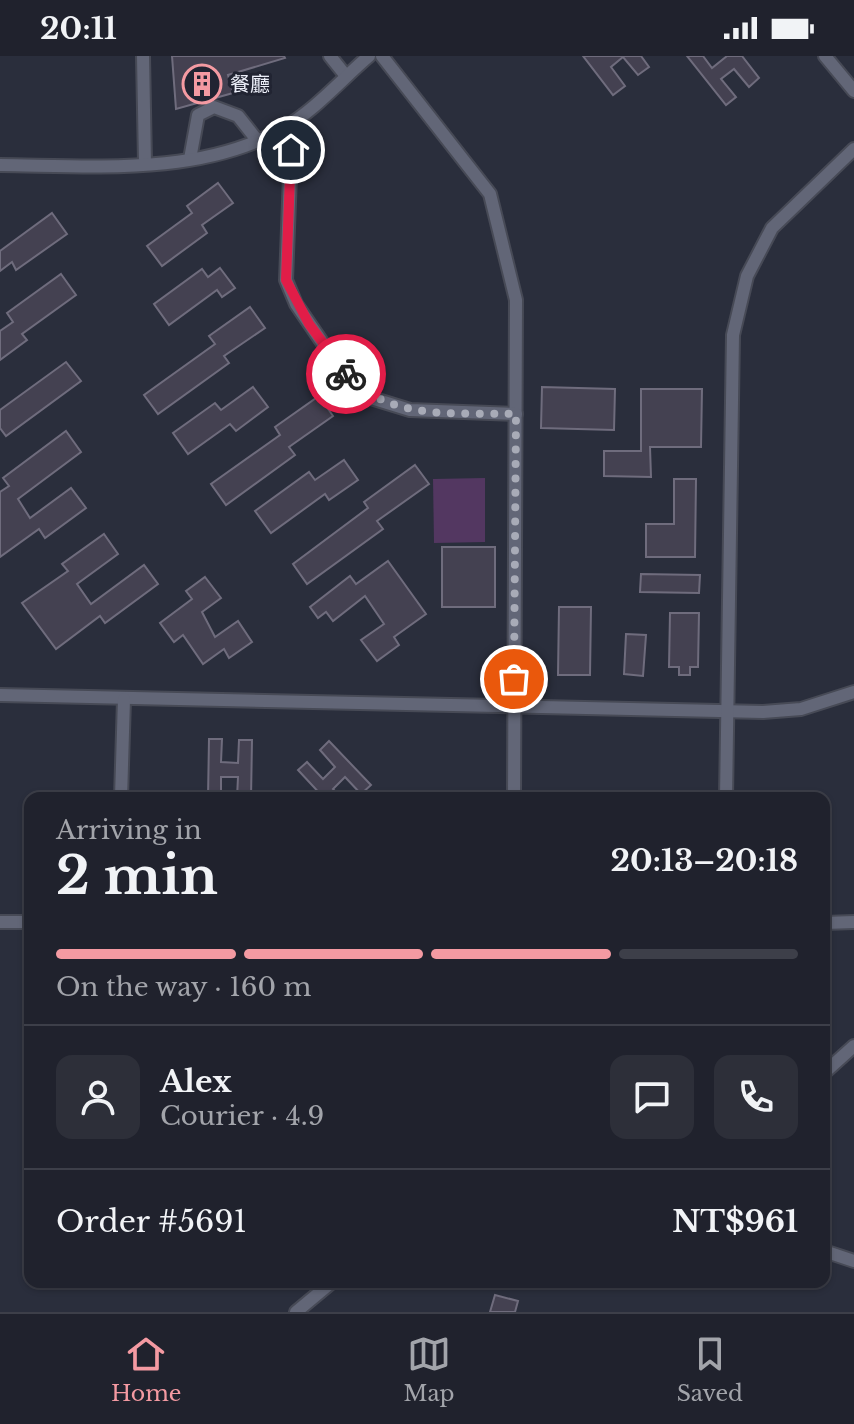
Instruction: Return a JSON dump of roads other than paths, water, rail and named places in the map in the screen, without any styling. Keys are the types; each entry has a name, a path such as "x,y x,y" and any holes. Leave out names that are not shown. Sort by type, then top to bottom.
{"street":[{"path":"143,56 145,163"},
{"path":"330,56 346,76"},
{"path":"0,165 145,163 190,159 257,140 286,127 369,56"},
{"path":"382,56 490,194 516,300 514,792"},
{"path":"825,56 854,91"},
{"path":"190,159 198,115 214,107 238,116 257,140"},
{"path":"286,127 291,150 286,280 296,304 335,361 371,398 410,410 516,414"},
{"path":"726,792 732,354 739,312 756,254 772,228 854,149"},
{"path":"0,695 726,711 801,709 854,692"},
{"path":"121,792 124,699"},
{"path":"0,922 24,922"},
{"path":"830,923 854,922"},
{"path":"830,1068 854,1046"},
{"path":"830,1253 854,1261"},
{"path":"296,1312 325,1288"}],"place":[{"name":"餐廳","path":"202,84"}]}
